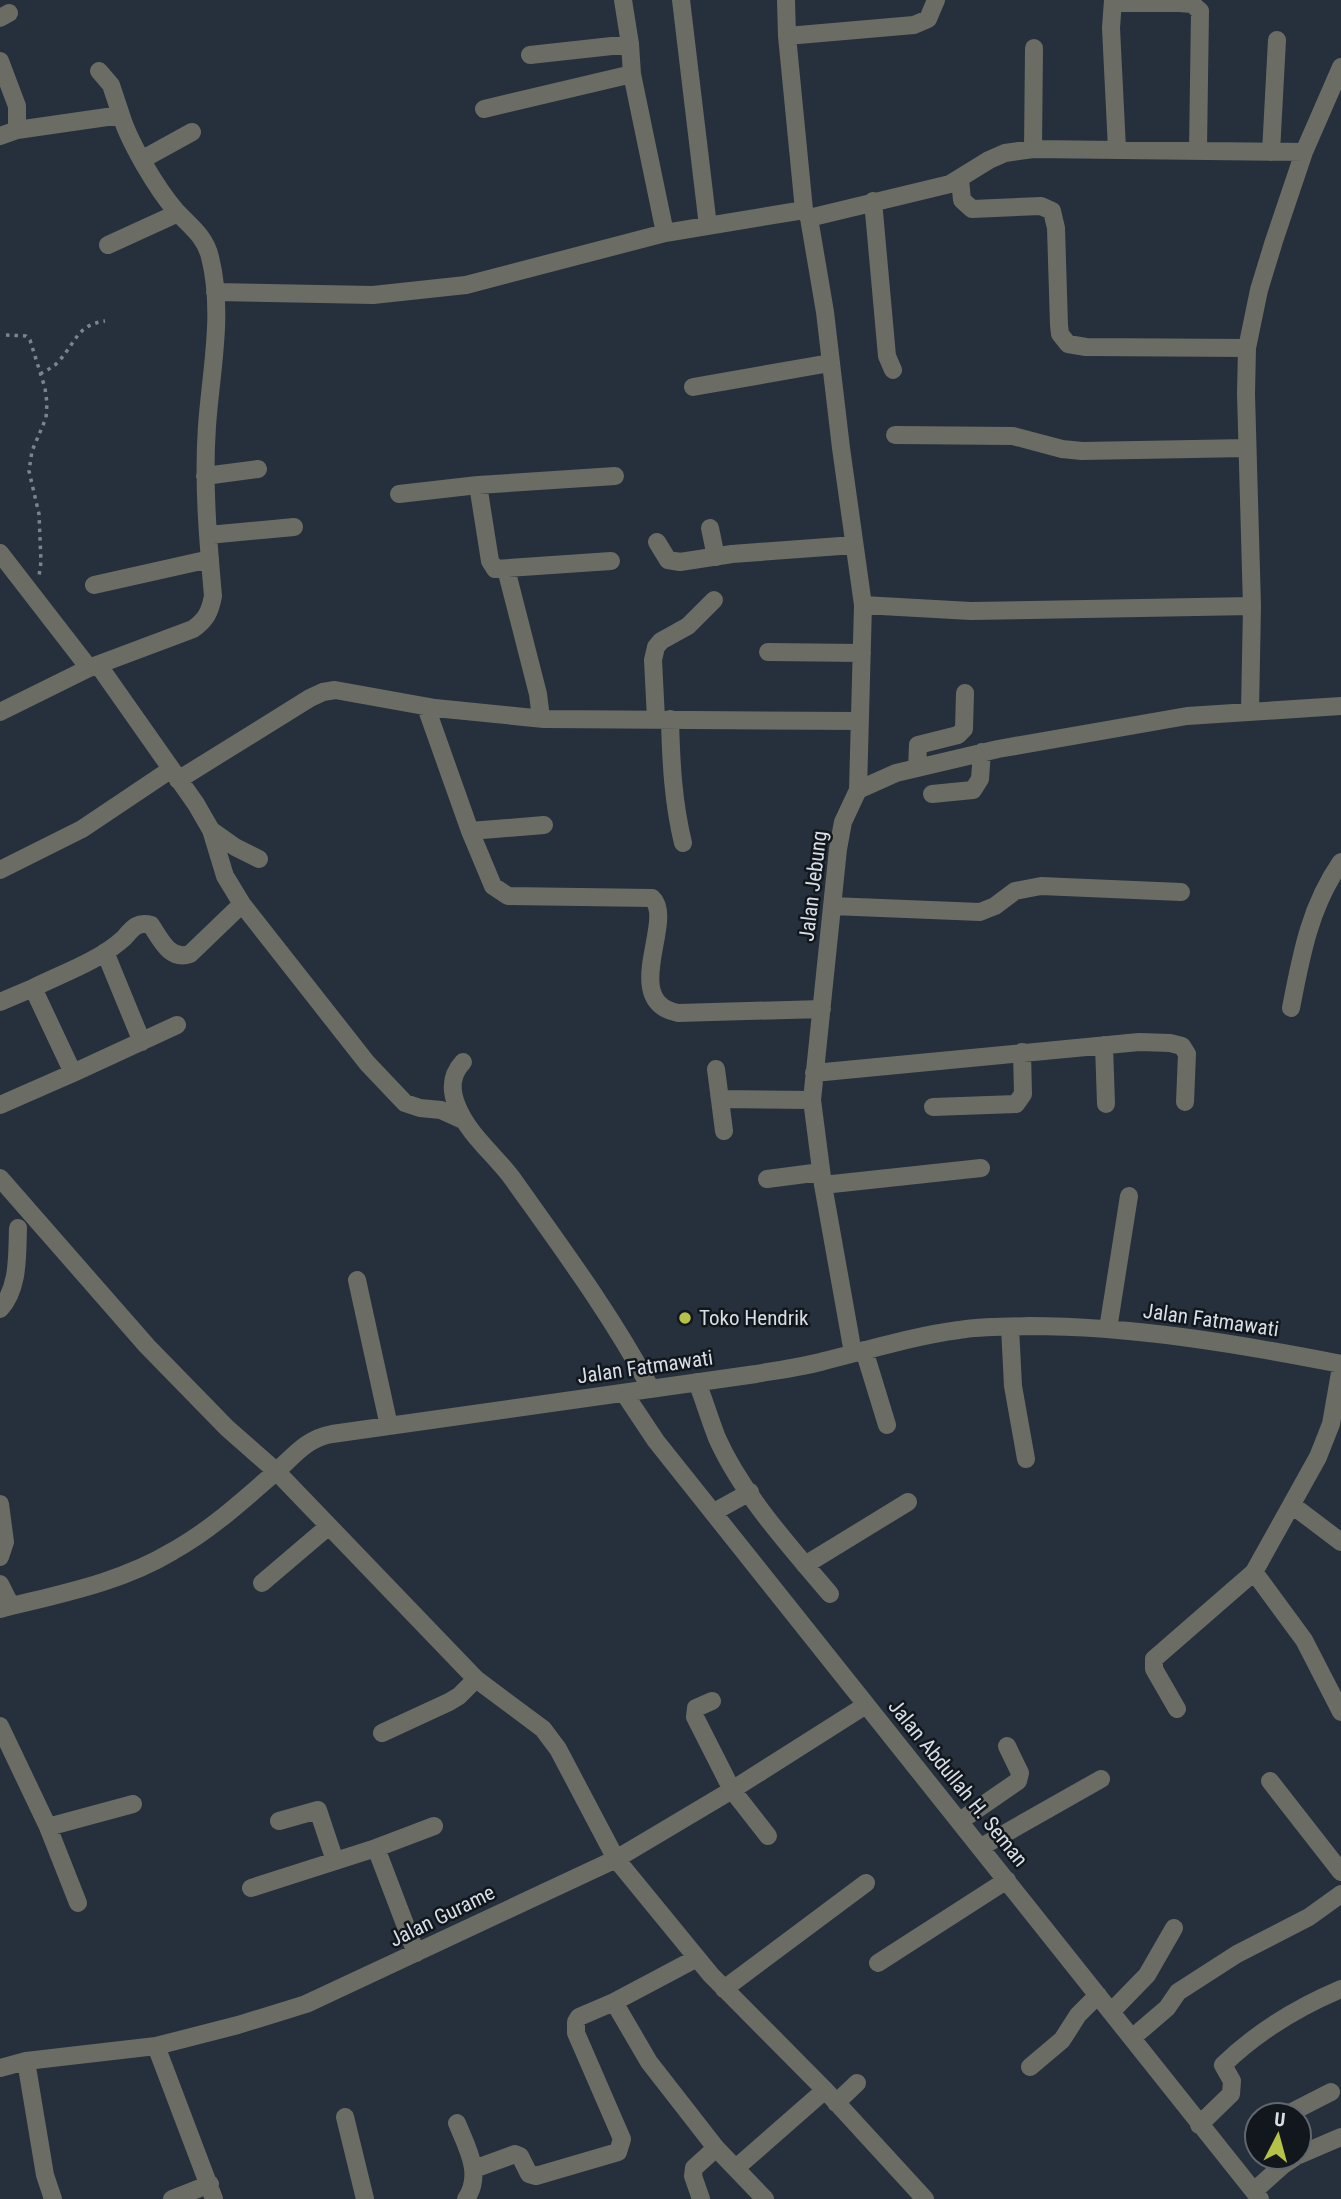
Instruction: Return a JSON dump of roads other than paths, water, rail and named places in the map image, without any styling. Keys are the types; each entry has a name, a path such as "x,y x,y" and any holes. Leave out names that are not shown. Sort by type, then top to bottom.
{"street":[{"path":"623,0 632,74 664,233"},
{"path":"681,0 708,226"},
{"path":"786,0 787,36 806,214 825,312 863,605 858,790 896,773 982,752 1187,716 1341,706"},
{"path":"787,36 914,25 928,19 936,0"},
{"path":"1117,149 1111,29 1113,1 1192,4 1200,11 1198,150"},
{"path":"1271,152 1277,40"},
{"path":"530,55 630,44"},
{"path":"1033,149 1034,48"},
{"path":"0,61 17,106 9,133 121,115"},
{"path":"1250,711 1252,606 1247,348 1259,290 1304,152 1333,107 1341,66"},
{"path":"0,712 94,667 193,629 204,621 214,596 205,476 207,426 216,356 215,292 210,256 202,237 178,213 155,183 128,134 111,85 99,71"},
{"path":"484,109 632,74"},
{"path":"143,159 192,132"},
{"path":"215,292 373,295 466,285 664,233 806,214 950,184 1005,153 1033,149 1304,152"},
{"path":"960,179 962,200 972,209 1041,206 1052,212 1056,228 1060,334 1068,344 1086,347 1247,348"},
{"path":"873,201 886,345 893,370"},
{"path":"108,245 178,213"},
{"path":"693,387 830,363"},
{"path":"895,435 1013,436 1062,449 1082,451 1247,448"},
{"path":"205,476 258,469"},
{"path":"399,494 478,485 615,476"},
{"path":"478,485 489,561 495,569 611,561"},
{"path":"208,535 295,527"},
{"path":"710,528 716,557"},
{"path":"657,542 664,556 673,561 855,545"},
{"path":"0,553 94,667 174,775 211,830 225,876 242,904 367,1063 405,1103 441,1110 463,1120"},
{"path":"94,585 210,559"},
{"path":"506,569 538,694 541,718"},
{"path":"683,843 653,660 656,647 661,641 688,626 713,600"},
{"path":"863,605 971,611 1252,606"},
{"path":"768,652 862,653"},
{"path":"0,870 82,829 323,692 349,691 426,707 541,718 860,721"},
{"path":"917,768 917,747 920,743 958,735 964,729 965,693"},
{"path":"426,707 470,831 493,886 508,896 646,897 655,901 658,909 650,974 652,990 663,1008 678,1013 822,1009"},
{"path":"932,793 973,790 981,779 982,752"},
{"name":"Jalan Jebung","path":"858,790 843,822 812,1100 822,1179 859,1351 887,1425"},
{"path":"470,831 544,824"},
{"path":"211,830 235,847 259,859"},
{"path":"1292,1008 1303,945 1317,904 1339,869"},
{"path":"832,906 980,912 995,906 1015,891 1041,886 1181,892"},
{"path":"0,1002 105,952 136,926 151,925 172,954 186,955 242,904"},
{"path":"105,952 142,1042"},
{"path":"33,988 73,1073"},
{"path":"0,1105 177,1025"},
{"path":"814,1073 1139,1042 1170,1043 1182,1046 1187,1054 1185,1102"},
{"path":"1104,1045 1106,1104"},
{"path":"933,1107 1016,1104 1023,1094 1022,1052"},
{"path":"463,1062 457,1068 452,1084 452,1094 463,1120 510,1176 566,1252 625,1340 651,1389"},
{"path":"716,1069 724,1131"},
{"path":"720,1099 812,1100"},
{"path":"767,1179 822,1179 981,1168"},
{"path":"0,1178 147,1346 234,1435 277,1472 476,1679 543,1729 551,1738 616,1859 724,1989 830,2096 925,2199"},
{"path":"1108,1329 1129,1196"},
{"path":"0,1309 10,1296 16,1272 9,1228 38,1222"},
{"path":"357,1280 388,1426"},
{"path":"1010,1327 1013,1386 1026,1459"},
{"name":"Jalan Fatmawati","path":"5,1607 100,1584 142,1568 174,1551 212,1526 319,1436 804,1366 960,1329 1108,1329 1252,1348 1341,1365"},
{"path":"1177,1709 1154,1670 1152,1661 1160,1651 1254,1572 1318,1457 1331,1423 1341,1365"},
{"path":"697,1382 718,1438 738,1475 830,1594"},
{"name":"Jalan Abdullah H. Seman","path":"624,1393 656,1441 1257,2195"},
{"path":"714,1512 750,1492"},
{"path":"805,1565 908,1502"},
{"path":"0,1504 5,1542 0,1557"},
{"path":"1292,1505 1341,1542"},
{"path":"262,1583 329,1526"},
{"path":"1254,1572 1304,1640 1341,1712"},
{"path":"0,1584 5,1607"},
{"path":"382,1733 449,1702 476,1679"},
{"path":"712,1701 696,1709 695,1717 732,1790 768,1836"},
{"name":"Jalan Gurame","path":"0,2068 26,2061 156,2046 306,2004 616,1859 866,1705"},
{"path":"0,1726 48,1827 78,1903"},
{"path":"960,1821 1018,1781 1020,1773 1007,1746"},
{"path":"981,1847 1101,1779"},
{"path":"1270,1781 1341,1872"},
{"path":"48,1827 133,1804"},
{"path":"279,1821 318,1811 335,1861"},
{"path":"251,1888 376,1848 433,1826"},
{"path":"376,1848 416,1953"},
{"path":"878,1963 1007,1880"},
{"path":"724,1989 866,1882"},
{"path":"1132,2038 1167,2008 1178,1992 1237,1954 1309,1917 1341,1894"},
{"path":"1111,2012 1147,1975 1174,1928"},
{"path":"474,2169 515,2154 520,2156 529,2174 536,2176 618,2152 622,2139 575,2028 579,2017 614,2002 697,1958"},
{"path":"1199,2125 1231,2094 1232,2081 1223,2065 1232,2056 1299,2007 1341,1989"},
{"path":"1030,2067 1062,2040 1078,2015 1098,1995"},
{"path":"614,2002 649,2062 716,2148 765,2199"},
{"path":"156,2046 212,2192 172,2199"},
{"path":"26,2061 45,2175 53,2199"},
{"path":"736,2168 830,2096 857,2083"},
{"path":"1313,2101 1331,2092"},
{"path":"345,2117 365,2199"},
{"path":"457,2123 474,2169 472,2190 466,2199"},
{"path":"1313,2149 1341,2137"},
{"path":"701,2199 694,2168 716,2148"},
{"path":"1257,2195 1280,2171"}],"place":[{"name":"Toko Hendrik","path":"685,1318"}]}
